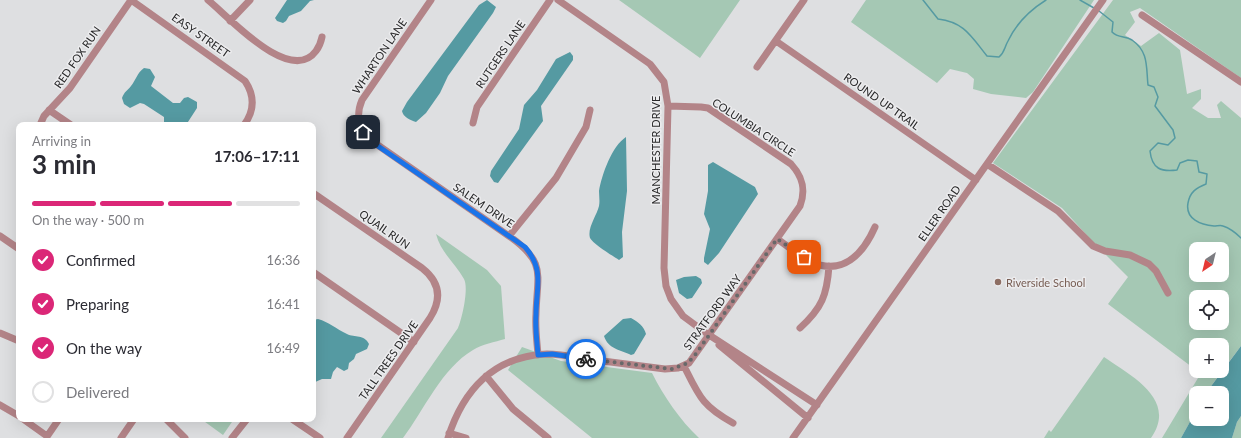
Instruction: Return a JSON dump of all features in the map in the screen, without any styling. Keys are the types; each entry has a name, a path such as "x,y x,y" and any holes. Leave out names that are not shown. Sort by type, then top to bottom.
{"street":[{"name":"EASY STREET","path":"131,0 242,78 252,94 252,109 246,122"},
{"name":"RED FOX RUN","path":"41,122 49,110 66,93 131,0"},
{"path":"208,0 240,30 280,57 295,60 306,58 316,51 322,37"},
{"path":"230,21 250,0"},
{"name":"WHARTON LANE","path":"361,128 358,114 362,100 431,0"},
{"name":"RUTGERS LANE","path":"472,123 477,107 550,0"},
{"name":"MANCHESTER DRIVE","path":"558,0 650,64 664,82 668,106 664,268 665,280 671,299 679,311 808,418"},
{"path":"757,67 804,0"},
{"name":"ELLER ROAD","path":"793,438 1103,0"},
{"path":"1142,15 1241,82"},
{"name":"ROUND UP TRAIL","path":"776,41 976,180"},
{"name":"COLUMBIA CIRCLE","path":"668,106 701,106 708,108 791,164 798,171 804,189 800,206 792,218"},
{"path":"49,110 67,122"},
{"path":"509,236 556,178 586,127 590,110"},
{"name":"SALEM DRIVE","path":"361,128 366,136 375,144 509,236 530,254 538,269 535,325 538,355"},
{"path":"987,164 1058,211 1093,246 1105,251 1130,254 1149,264 1156,271 1168,293"},
{"name":"QUAIL RUN","path":"316,195 422,268 433,279 438,290"},
{"name":"STRATFORD WAY","path":"448,435 463,401 475,385 486,376 513,360 538,355 561,355 665,369 684,366 695,355 792,218"},
{"path":"777,239 810,262 829,266 847,263 855,257 866,246 875,227"},
{"path":"0,236 16,247"},
{"path":"800,328 814,315 824,299 827,290 829,266"},
{"path":"316,274 414,342"},
{"name":"TALL TREES DRIVE","path":"347,438 434,312 438,298 438,290"},
{"path":"0,334 16,340"},
{"name":"MANCHESTER DRIVE","path":"709,335 816,405"},
{"path":"684,366 703,402 717,414 733,423"},
{"path":"486,376 513,409 548,438"},
{"path":"0,404 16,414"},
{"path":"27,422 46,437 57,422"},
{"path":"121,438 132,422"},
{"path":"169,422 185,438"},
{"path":"232,438 245,422"},
{"path":"296,422 320,438"},
{"path":"448,435 466,438"}],"green space":[{"path":"619,0 740,0 700,58"},
{"path":"866,0 1094,0 1033,92 1026,98 991,94 973,89 974,79 967,73 950,69 937,83 851,22"},
{"path":"1113,0 1241,0 1241,78 1140,8 1130,12 1135,22 1125,35 1141,46 1159,33 1180,50 1187,94 1201,89 1201,99 1192,108 1208,118 1221,118 1217,105 1221,101 1241,118 1241,346 1229,362 1229,338 1189,338 1189,365 1108,304 1128,277 1062,208 993,163"},
{"path":"436,234 487,270 501,286 505,339 477,348 452,367 434,390 403,438 381,438 458,328 461,318 466,289 464,279 441,247"},
{"path":"522,347 561,361 652,373 673,408 685,424 699,438 592,438 508,370"},
{"path":"1104,357 1138,381 1148,390 1155,400 1159,412 1158,424 1151,438 1044,438 1049,430 1051,432"},
{"path":"1198,378 1217,378 1211,386 1193,386"},
{"path":"1189,393 1189,424 1181,438 1162,438"},
{"path":"1241,416 1241,438 1232,438 1237,422"},
{"path":"205,422 232,422 223,435"}],"water":[{"path":"287,0 314,0 310,1 301,11 289,16 283,23 277,21 275,18"},
{"path":"487,0 496,7 493,13 448,76 440,93 426,113 416,122 407,118 402,111 407,102 479,5"},
{"path":"570,52 573,56 573,60 541,106 543,121 498,183 494,182 490,176 491,171 519,129 524,105 537,90 556,59"},
{"path":"144,68 150,69 155,77 151,86 173,103 180,103 184,98 188,97 197,102 197,108 188,122 164,122 164,117 144,104 140,103 130,108 124,104 122,98 123,96 133,84"},
{"path":"626,137 627,191 622,232 623,257 619,260 592,241 589,234 598,210 599,191 608,161 616,147"},
{"path":"713,162 755,187 758,194 719,253 708,265 704,262 704,258 710,229 704,214 708,191 708,165"},
{"path":"696,276 701,279 702,283 692,298 687,299 679,293 676,280 684,277"},
{"path":"631,318 640,324 646,334 634,354 631,355 608,344 604,336 623,319"},
{"path":"316,319 326,322 347,334 362,337 369,344 367,349 356,354 354,359 349,363 348,369 344,371 337,367 333,372 331,379 322,379 316,382"},
{"path":"1241,346 1241,416 1237,422 1232,438 1181,438 1189,424 1189,426 1229,426 1229,386 1211,386 1217,378 1229,378 1229,362"}],"waterway":[{"path":"923,0 938,19 954,23 966,31 987,56 999,57 1019,23 1034,8 1046,0"},
{"path":"1080,0 1094,8"},
{"path":"1099,11 1113,22 1112,32 1132,40 1141,50 1146,60 1148,85 1154,87 1158,97 1155,106 1173,130 1175,138 1168,145 1158,143 1150,151 1153,162 1162,170 1177,170 1180,163 1188,160 1197,161 1199,172 1207,174 1206,184 1196,189 1190,196 1188,209 1191,217 1199,223 1228,228 1241,238"}],"way so far":[{"path":"586,359 665,369 684,366 695,355 777,239 804,257"}],"place":[{"name":"Riverside School","path":"998,282"}],"route":[{"path":"363,132 375,144 525,247 535,262 539,276 535,325 538,355 552,354 586,359"}]}
